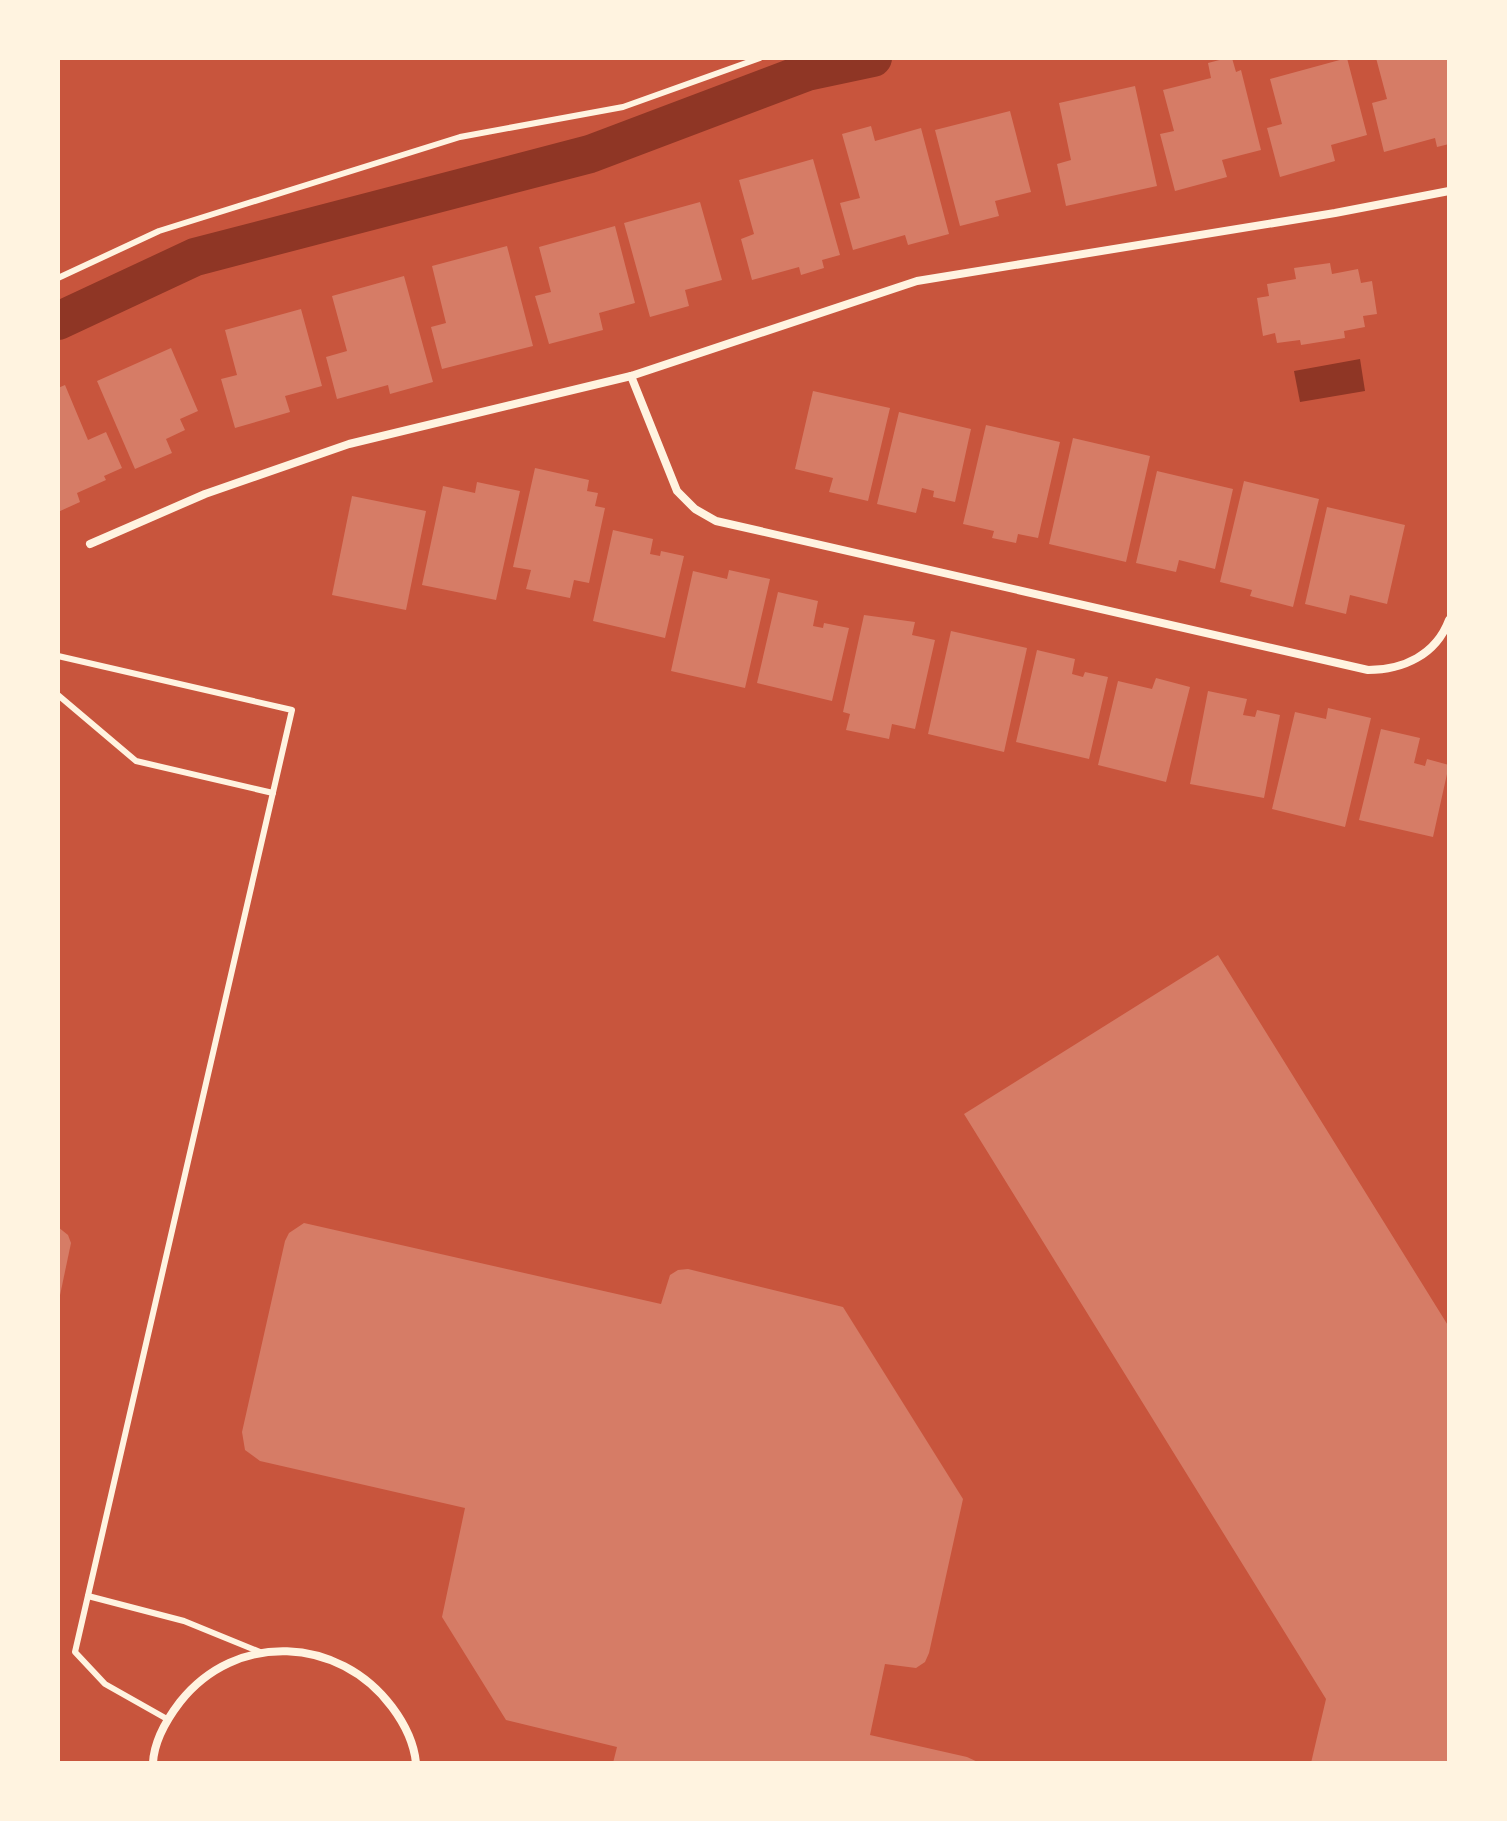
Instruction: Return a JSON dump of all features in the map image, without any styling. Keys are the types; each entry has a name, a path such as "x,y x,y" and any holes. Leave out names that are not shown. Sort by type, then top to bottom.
{"street":[{"path":"90,544 205,494 349,444 631,376 917,281 1335,213 1449,191"},
{"path":"631,376 677,491 695,509 716,521 1346,667 1388,670 1410,664 1431,648 1449,620"},
{"path":"153,1763 167,1719 191,1688 223,1665 260,1652 279,1650 316,1654 350,1667 379,1690 401,1719 416,1763"}],"lane":[{"path":"58,278 174,226 460,137 623,107 760,58"},
{"path":"58,656 292,710 75,1652 105,1684 167,1719"},
{"path":"58,695 136,761 273,793"},
{"path":"88,1596 184,1621 260,1652"}],"shaded area":[{"path":"1360,359 1365,391 1300,402 1294,371"}],"building":[{"path":"1232,58 1236,72 1241,70 1261,150 1222,160 1227,177 1175,191 1160,134 1174,131 1163,90 1211,78 1208,63"},
{"path":"1347,58 1367,135 1331,145 1335,161 1280,177 1267,128 1282,124 1270,79"},
{"path":"1376,58 1449,58 1449,144 1437,147 1435,138 1384,152 1372,103 1387,99"},
{"path":"1135,86 1157,186 1066,206 1057,164 1071,160 1059,103"},
{"path":"1010,111 1031,192 995,201 999,216 960,226 935,130"},
{"path":"871,126 875,141 921,128 949,234 908,245 905,235 853,250 840,203 860,198 842,134"},
{"path":"813,159 840,255 822,260 824,268 801,275 799,267 752,280 741,239 754,234 739,180"},
{"path":"700,202 722,280 685,290 689,306 650,317 624,223"},
{"path":"615,226 635,303 599,313 603,330 549,344 535,296 551,292 539,247"},
{"path":"507,246 533,346 442,369 431,327 446,323 432,266"},
{"path":"1330,263 1332,274 1358,269 1361,283 1372,281 1377,314 1363,316 1365,327 1344,331 1345,338 1301,345 1300,340 1277,343 1275,333 1263,336 1257,298 1269,296 1267,284 1296,279 1294,268"},
{"path":"404,276 433,382 390,394 388,385 337,399 326,357 347,351 332,296"},
{"path":"301,309 322,386 285,396 290,412 235,428 221,379 237,375 225,330"},
{"path":"171,348 198,411 180,419 185,430 166,439 172,453 135,469 97,381"},
{"path":"65,385 88,440 106,432 122,468 104,476 106,480 77,493 80,502 58,512 58,388"},
{"path":"813,391 890,408 868,501 829,492 833,478 795,469"},
{"path":"899,412 971,429 955,502 933,497 934,491 922,488 916,513 877,504"},
{"path":"986,425 1060,442 1038,538 1018,534 1016,543 992,538 994,531 963,524"},
{"path":"1073,438 1150,456 1126,562 1049,544"},
{"path":"535,468 589,480 587,491 598,493 595,506 605,508 589,583 574,580 570,598 526,589 531,570 513,567"},
{"path":"1157,471 1233,489 1215,569 1179,560 1176,572 1136,563"},
{"path":"1244,481 1319,499 1293,607 1250,596 1252,590 1220,582"},
{"path":"477,482 520,491 496,600 422,585 443,486 475,493"},
{"path":"352,496 426,511 406,610 332,595"},
{"path":"1327,507 1405,525 1387,604 1350,595 1346,614 1305,604"},
{"path":"613,530 653,539 650,554 660,556 661,551 684,556 665,638 593,621"},
{"path":"729,570 770,579 745,688 671,671 693,571 727,579"},
{"path":"778,592 818,601 813,626 823,628 824,623 849,628 832,701 757,683"},
{"path":"864,615 915,622 912,635 935,640 915,729 892,724 889,739 846,730 850,714 843,712"},
{"path":"951,631 1027,648 1004,752 928,734"},
{"path":"1037,650 1075,659 1072,674 1083,677 1085,672 1108,677 1089,759 1016,742"},
{"path":"1156,678 1190,687 1166,782 1098,765 1118,681 1152,689"},
{"path":"1208,691 1247,699 1243,715 1255,717 1257,710 1280,715 1264,798 1190,784"},
{"path":"1328,708 1371,718 1345,827 1272,809 1295,712 1326,719"},
{"path":"1381,729 1420,738 1414,763 1425,766 1427,759 1449,765 1433,837 1359,820"},
{"path":"1218,955 1449,1327 1449,1763 1311,1763 1326,1699 964,1114"},
{"path":"304,1223 661,1304 670,1275 688,1269 843,1307 963,1499 929,1653 925,1662 916,1668 885,1664 870,1735 967,1757 980,1763 613,1763 617,1747 506,1720 442,1617 465,1508 260,1461 245,1450 242,1432 285,1241 289,1233"},
{"path":"58,1227 68,1235 71,1243 59,1300"}],"waterway":[{"path":"58,321 195,257 590,154 807,72 873,58"}]}
